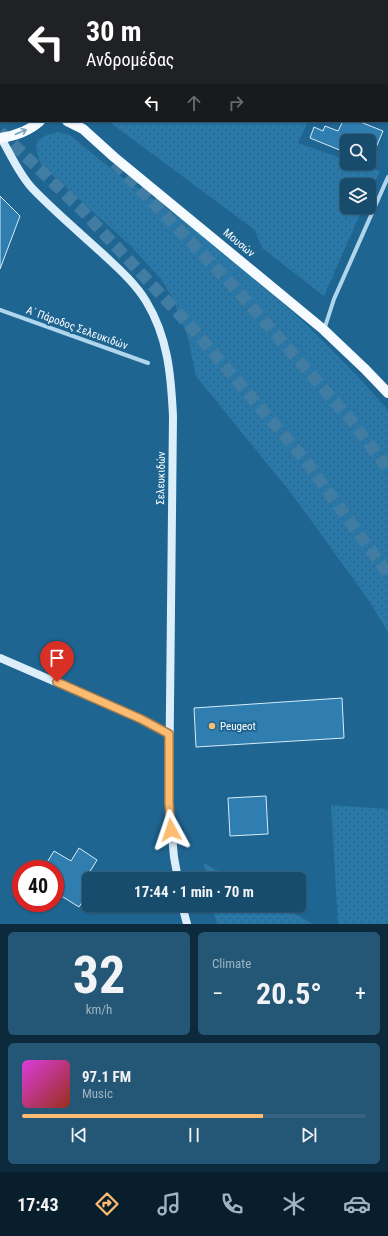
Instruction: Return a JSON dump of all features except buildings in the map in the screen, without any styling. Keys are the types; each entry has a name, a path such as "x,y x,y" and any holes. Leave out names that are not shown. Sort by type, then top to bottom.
{"main road":[{"path":"1,138 19,134 35,126 39,122"},
{"name":"Μουσών","path":"69,122 83,129 114,157 324,330 388,393"}],"street":[{"name":"Σελευκιδών","path":"1,138 30,186 56,212 127,276 146,301 156,320 165,344 171,380 173,416 169,802 177,872"},
{"path":"324,330 334,300 388,177"},
{"name":"Α΄ Πάροδος Σελευκιδών","path":"0,310 148,363"},
{"path":"0,658 141,719 169,734"},
{"path":"184,912 187,924"}],"shaded area":[{"path":"109,122 308,122 298,143 340,158 340,170 376,170 380,171 376,179 376,178 340,178 340,214 360,214 324,296 262,248 255,230"},
{"path":"58,132 70,135 116,173 175,214 230,256 309,327 388,410 388,632 370,602 294,497 196,376 188,338 173,299 161,279 130,245 41,165 36,149 37,141 47,135"},
{"path":"331,805 388,809 388,924 338,924"},
{"path":"204,863 220,872 206,872"},
{"path":"214,912 292,912 313,924 217,924"}],"tunnel":[{"path":"0,132 82,210 193,329 305,460 388,574"},
{"path":"115,163 235,288 351,420 388,469"}],"place":[{"name":"Peugeot","path":"212,726"}],"route":[{"path":"57,682 141,719 169,734 169,802 171,830"}]}
